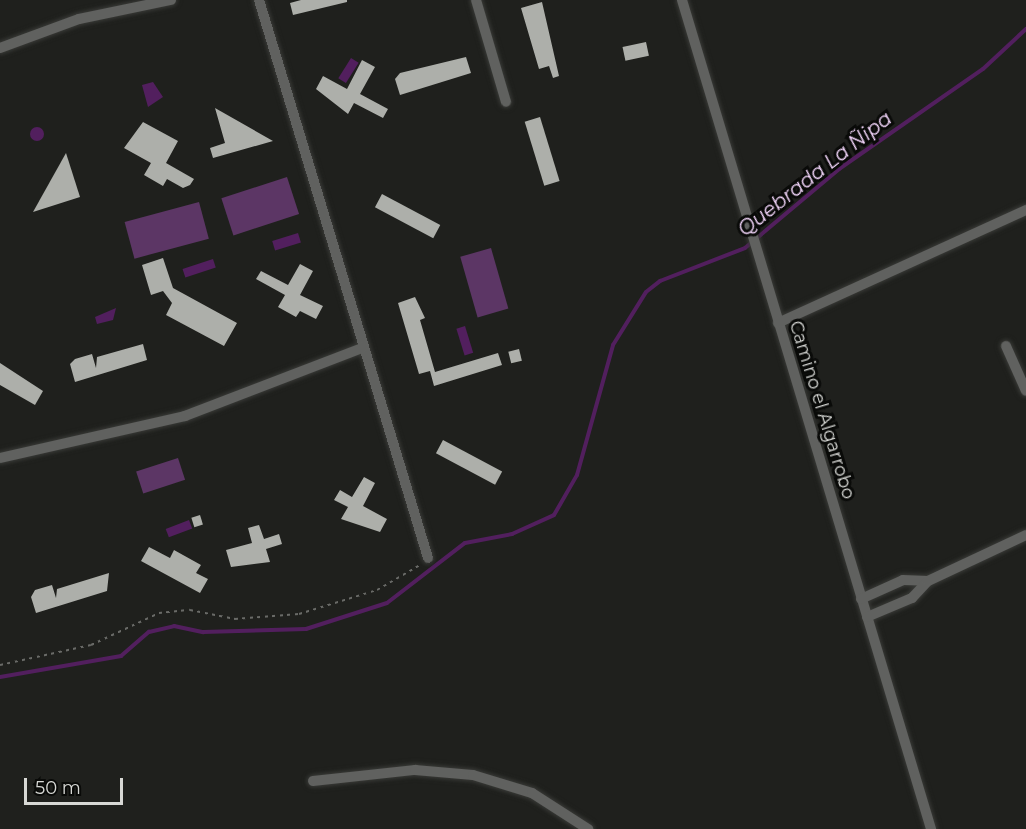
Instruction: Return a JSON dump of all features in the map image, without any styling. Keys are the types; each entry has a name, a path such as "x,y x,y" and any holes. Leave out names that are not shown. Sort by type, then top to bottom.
{"street":[{"path":"0,48 79,19 171,0"},
{"path":"259,0 362,348 428,558"},
{"path":"476,0 506,102"},
{"name":"Camino el Algarrobo","path":"682,0 931,829"},
{"path":"778,323 1026,210"},
{"path":"1006,346 1026,391"},
{"path":"0,458 185,416 362,348"},
{"path":"867,617 912,598 928,581 1026,535"},
{"path":"861,599 903,580 928,581"},
{"path":"313,781 414,770 473,775 532,793 588,829"}],"path":[{"path":"0,665 91,645 159,613 190,610 235,619 306,612 377,590 428,558"}],"shaded area":[{"path":"351,58 359,63 346,83 338,78"},
{"path":"153,82 163,97 148,107 142,85"},
{"path":"34,127 40,127 44,134 40,141 34,141 30,137 30,131"},
{"path":"287,177 299,214 233,235 221,198"},
{"path":"199,202 209,239 134,259 125,222"},
{"path":"298,233 301,243 275,250 272,241"},
{"path":"491,248 508,309 478,317 460,257"},
{"path":"213,259 216,268 185,277 183,269"},
{"path":"116,308 113,320 97,324 95,317"},
{"path":"465,326 473,353 465,355 456,329"},
{"path":"178,458 185,480 143,493 136,472"},
{"path":"189,520 192,528 169,537 166,529"}],"building":[{"path":"301,0 347,0 347,2 293,15 290,3"},
{"path":"542,2 559,76 553,78 549,66 539,69 521,8"},
{"path":"646,42 649,56 625,61 623,47"},
{"path":"466,57 471,73 400,95 395,79 400,73"},
{"path":"362,60 375,67 360,94 388,109 383,118 354,103 348,114 316,89 323,76 347,89"},
{"path":"215,108 273,141 213,158 210,148 225,143"},
{"path":"540,117 560,181 544,186 525,122"},
{"path":"143,122 178,141 166,163 194,179 190,185 183,188 167,179 163,186 144,175 151,163 124,148"},
{"path":"66,153 80,197 33,212"},
{"path":"382,194 440,225 433,238 375,207"},
{"path":"163,258 173,288 237,323 224,346 166,315 172,303 163,291 151,295 142,265"},
{"path":"300,264 313,271 300,295 323,306 316,319 300,311 296,317 278,307 285,295 256,279 261,271 288,285"},
{"path":"415,297 425,318 420,320 435,372 498,353 502,365 434,386 430,371 419,374 398,303"},
{"path":"143,344 147,360 75,382 70,364 75,359 92,354 96,368 97,357"},
{"path":"519,349 522,361 511,363 508,352"},
{"path":"0,363 43,391 35,405 0,385"},
{"path":"443,440 502,471 495,485 436,453"},
{"path":"364,477 375,483 363,506 387,519 380,532 341,519 348,507 334,500 340,490 352,497"},
{"path":"200,515 203,525 194,527 191,518"},
{"path":"259,525 264,539 279,534 282,544 266,549 270,562 231,567 226,550 252,543 248,528"},
{"path":"149,547 170,558 174,550 201,565 196,573 208,579 200,593 141,561"},
{"path":"109,573 107,591 36,613 31,597 35,590 52,585 56,598 57,589"}],"waterway":[{"name":"Quebrada La Ñipa","path":"0,677 121,656 149,632 174,626 203,632 306,629 387,603 465,543 512,534 554,515 577,475 613,345 646,292 660,281 745,248 839,169 983,69 1026,29"}]}
